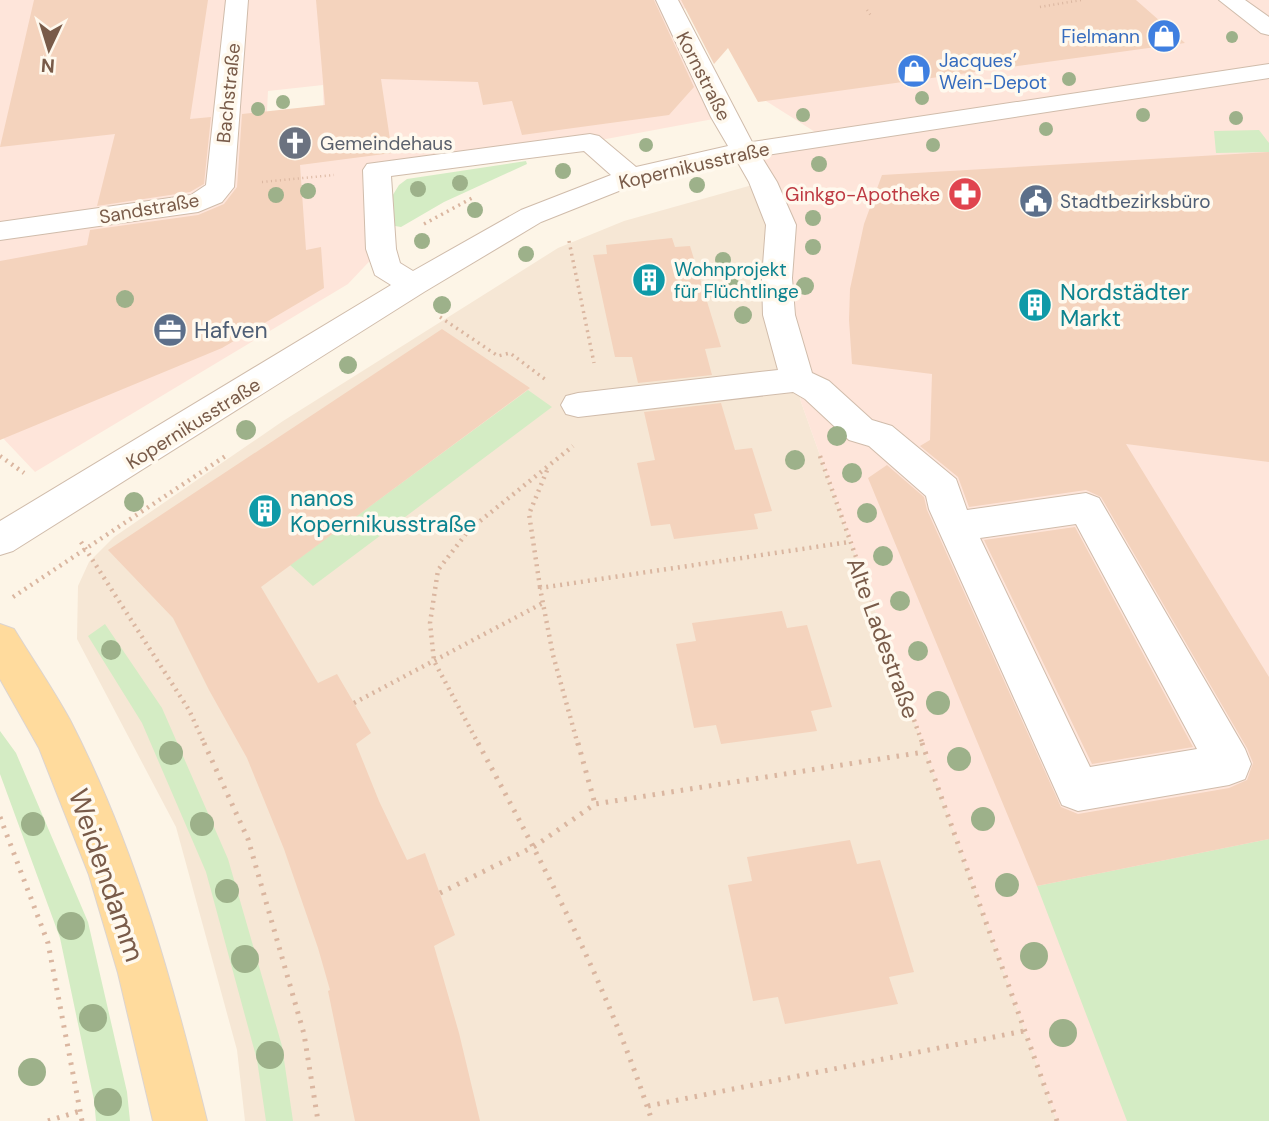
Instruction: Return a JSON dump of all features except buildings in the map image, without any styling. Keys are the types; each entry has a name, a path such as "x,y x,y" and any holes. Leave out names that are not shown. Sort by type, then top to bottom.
{"main road":[{"name":"Weidendamm","path":"0,642 54,734 97,833 129,925 180,1121"}],"street":[{"name":"Bachstraße","path":"220,187 237,0"},
{"name":"Kornstraße","path":"667,0 724,117 744,150"},
{"path":"1230,0 1269,28"},
{"name":"Kopernikusstraße","path":"0,540 413,285 531,216 630,177 744,150 1269,71"},
{"path":"413,285 386,268 381,249 377,170 590,142 630,177"},
{"path":"744,150 763,182 781,225 777,278 779,315 797,380"},
{"name":"Sandstraße","path":"0,231 198,203 212,196 220,187"},
{"path":"590,403 797,380 817,390 861,431 861,446 925,500 953,518 1078,790 1229,764 1086,508 953,518"}],"path":[{"path":"1040,7 1081,0"},
{"path":"867,10 872,17"},
{"name":"Sandstraße","path":"220,187 377,170"},
{"path":"562,243 569,240 590,403"},
{"path":"451,310 439,317 498,356 510,353 590,403"},
{"name":"Alte Ladestraße","path":"797,380 801,402 849,542 1056,1121"},
{"path":"11,598 237,449"},
{"path":"0,456 22,471 87,550 189,710 248,839 304,1034 318,1121"},
{"path":"595,804 552,655 528,514 548,467 469,530 438,570 430,623 434,661 536,846 630,1054 648,1106 650,1120"},
{"path":"540,587 849,542"},
{"path":"354,703 543,603"},
{"path":"440,893 536,846 595,804 924,752"},
{"path":"0,817 48,943 82,1121"},
{"path":"648,1106 1024,1031"},
{"path":"48,1121 80,1111"}],"shaded area":[{"path":"0,0 757,0 672,10 724,117 590,142 378,170 381,249 348,284 35,472 0,435","holes":["323,85 324,132 264,169 268,91"]},
{"path":"1136,0 1269,0 1269,1121 1057,1121 801,402 781,225 744,151 823,137 766,101"},
{"path":"763,182 801,402 1057,1121 245,1121 237,1050 176,827 77,639 78,586 89,562 114,537 283,421 558,248 624,221"}],"green space":[{"path":"1259,130 1269,143 1269,152 1216,153 1214,131"},
{"path":"526,161 527,164 444,202 401,227 395,226 391,198 399,185 407,179"},
{"path":"528,390 552,407 313,586 290,565"},
{"path":"105,624 162,708 228,859 282,1046 293,1121 266,1121 257,1060 206,872 142,723 88,636"},
{"path":"0,731 16,753 88,922 127,1092 130,1121 96,1121 60,938 0,774"},
{"path":"1269,839 1269,1121 1127,1121 1037,886"}],"place":[{"name":"Fielmann","path":"1164,36"},
{"name":"Jacques’ Wein-Depot","path":"914,71"},
{"name":"Gemeindehaus","path":"295,143"},
{"name":"Ginkgo-Apotheke","path":"965,194"},
{"name":"Stadtbezirksbüro","path":"1036,201"},
{"name":"Wohnprojekt für Flüchtlinge","path":"649,280"},
{"name":"Nordstädter Markt","path":"1035,305"},
{"name":"Hafven","path":"170,330"},
{"name":"nanos Kopernikusstraße","path":"265,511"}]}
